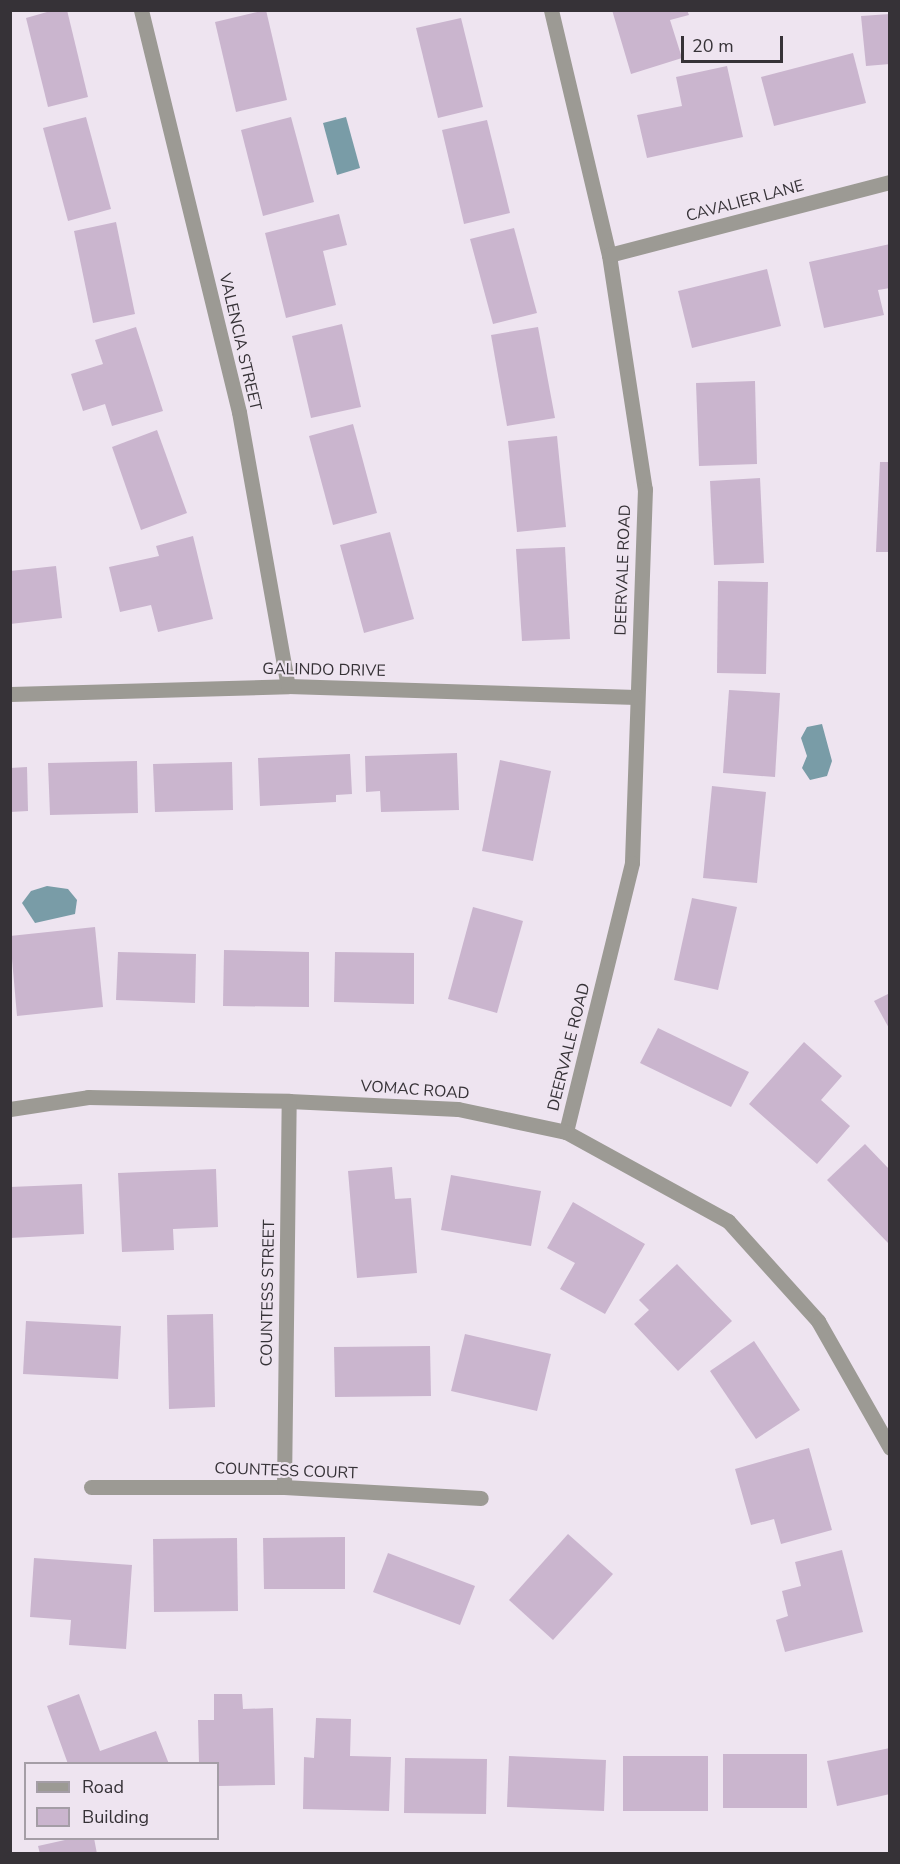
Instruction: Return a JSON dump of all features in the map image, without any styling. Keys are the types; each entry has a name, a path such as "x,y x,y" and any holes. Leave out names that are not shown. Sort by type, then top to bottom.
{"street":[{"name":"VALENCIA STREET","path":"141,10 239,412 288,686"},
{"name":"DEERVALE ROAD","path":"551,10 609,255 645,489 632,863 566,1132"},
{"name":"CAVALIER LANE","path":"609,255 890,182"},
{"name":"GALINDO DRIVE","path":"10,694 288,686 636,698"},
{"name":"VOMAC ROAD","path":"10,1109 88,1097 289,1101 458,1109 566,1132 728,1221 818,1321 889,1443"},
{"name":"COUNTESS STREET","path":"284,1487 289,1101"},
{"name":"COUNTESS COURT","path":"91,1487 284,1487 481,1498"}],"water":[{"path":"346,117 360,168 337,175 323,123"},
{"path":"822,724 832,761 827,776 810,780 802,768 807,756 801,738 807,727"},
{"path":"47,886 68,889 77,900 75,914 35,923 22,903 31,891"}],"building":[{"path":"54,10 67,10 88,97 48,107 26,18"},
{"path":"266,10 287,100 236,112 215,22"},
{"path":"612,10 687,10 689,15 670,20 682,58 631,74"},
{"path":"890,14 890,64 866,66 861,16"},
{"path":"461,18 483,107 438,118 416,28"},
{"path":"853,53 866,103 774,126 761,77"},
{"path":"727,66 743,137 647,158 637,115 682,106 676,77"},
{"path":"86,117 111,209 68,221 43,128"},
{"path":"291,117 314,202 263,216 241,130"},
{"path":"487,120 510,213 464,224 442,130"},
{"path":"339,214 347,245 323,251 336,305 286,318 265,233"},
{"path":"116,222 135,314 93,323 74,231"},
{"path":"514,228 537,313 493,324 470,239"},
{"path":"890,244 890,288 878,290 884,315 824,328 809,262"},
{"path":"767,269 781,326 692,348 678,291"},
{"path":"342,324 361,407 311,418 292,336"},
{"path":"136,327 163,411 112,426 105,404 83,411 71,374 103,364 95,340"},
{"path":"538,327 555,418 507,426 491,335"},
{"path":"755,381 757,464 699,466 696,383"},
{"path":"353,424 377,513 333,525 309,436"},
{"path":"157,430 187,513 141,530 112,447"},
{"path":"557,436 566,527 517,532 508,441"},
{"path":"880,462 890,462 890,552 876,552"},
{"path":"760,478 764,563 714,565 710,481"},
{"path":"390,532 414,619 364,633 340,545"},
{"path":"193,536 213,619 158,632 151,605 120,612 109,567 159,556 156,546"},
{"path":"565,547 570,639 522,641 516,549"},
{"path":"56,566 62,618 10,624 10,571"},
{"path":"718,581 768,582 766,674 717,673"},
{"path":"729,690 780,693 775,777 723,773"},
{"path":"457,753 459,810 381,812 380,791 366,792 365,756"},
{"path":"350,754 352,794 336,795 336,802 260,806 258,758"},
{"path":"500,760 551,771 533,861 482,851"},
{"path":"137,761 138,813 50,815 48,763"},
{"path":"232,762 233,810 155,812 153,764"},
{"path":"27,767 28,811 10,812 10,768"},
{"path":"712,786 766,792 757,883 703,878"},
{"path":"692,898 737,907 718,990 674,980"},
{"path":"473,907 523,921 497,1013 448,999"},
{"path":"95,927 103,1007 17,1016 10,936"},
{"path":"224,950 309,952 309,1007 223,1006"},
{"path":"118,952 196,954 195,1003 116,1000"},
{"path":"335,952 414,953 414,1004 334,1002"},
{"path":"890,993 890,1030 874,1001"},
{"path":"658,1028 749,1072 731,1107 640,1063"},
{"path":"804,1042 842,1076 821,1100 850,1126 817,1164 749,1104"},
{"path":"865,1144 890,1170 890,1245 827,1180"},
{"path":"392,1167 395,1199 411,1198 417,1273 357,1278 348,1171"},
{"path":"216,1169 218,1227 173,1229 174,1250 122,1252 118,1173"},
{"path":"451,1175 541,1191 531,1246 441,1230"},
{"path":"82,1184 84,1234 10,1238 10,1187"},
{"path":"573,1202 645,1244 605,1314 560,1289 575,1263 547,1248"},
{"path":"677,1264 732,1321 678,1371 634,1324 649,1310 639,1300"},
{"path":"213,1314 215,1407 169,1409 167,1315"},
{"path":"26,1321 121,1326 118,1379 23,1374"},
{"path":"465,1334 551,1354 537,1411 451,1391"},
{"path":"754,1341 800,1410 756,1439 710,1371"},
{"path":"430,1346 431,1396 335,1397 334,1347"},
{"path":"809,1448 832,1530 781,1544 774,1519 751,1525 735,1469"},
{"path":"568,1534 613,1574 553,1640 509,1600"},
{"path":"345,1537 345,1589 264,1589 263,1538"},
{"path":"237,1538 238,1611 154,1612 153,1539"},
{"path":"842,1550 863,1632 785,1652 776,1620 788,1616 782,1591 801,1586 795,1562"},
{"path":"388,1553 475,1586 460,1625 373,1592"},
{"path":"34,1558 132,1565 126,1649 69,1645 71,1620 30,1617"},
{"path":"79,1694 100,1751 156,1731 168,1762 67,1762 47,1706"},
{"path":"214,1694 242,1694 243,1709 273,1708 275,1785 219,1786 219,1762 199,1762 198,1720 214,1720"},
{"path":"316,1718 351,1719 350,1756 391,1757 389,1811 303,1809 304,1757 314,1758"},
{"path":"890,1748 890,1794 837,1806 827,1761"},
{"path":"723,1754 807,1754 807,1808 723,1808"},
{"path":"509,1756 606,1760 604,1811 507,1807"},
{"path":"623,1756 708,1756 708,1811 623,1811"},
{"path":"405,1758 487,1759 486,1814 404,1813"},
{"path":"65,1840 94,1840 97,1854 40,1854 38,1846"}]}
